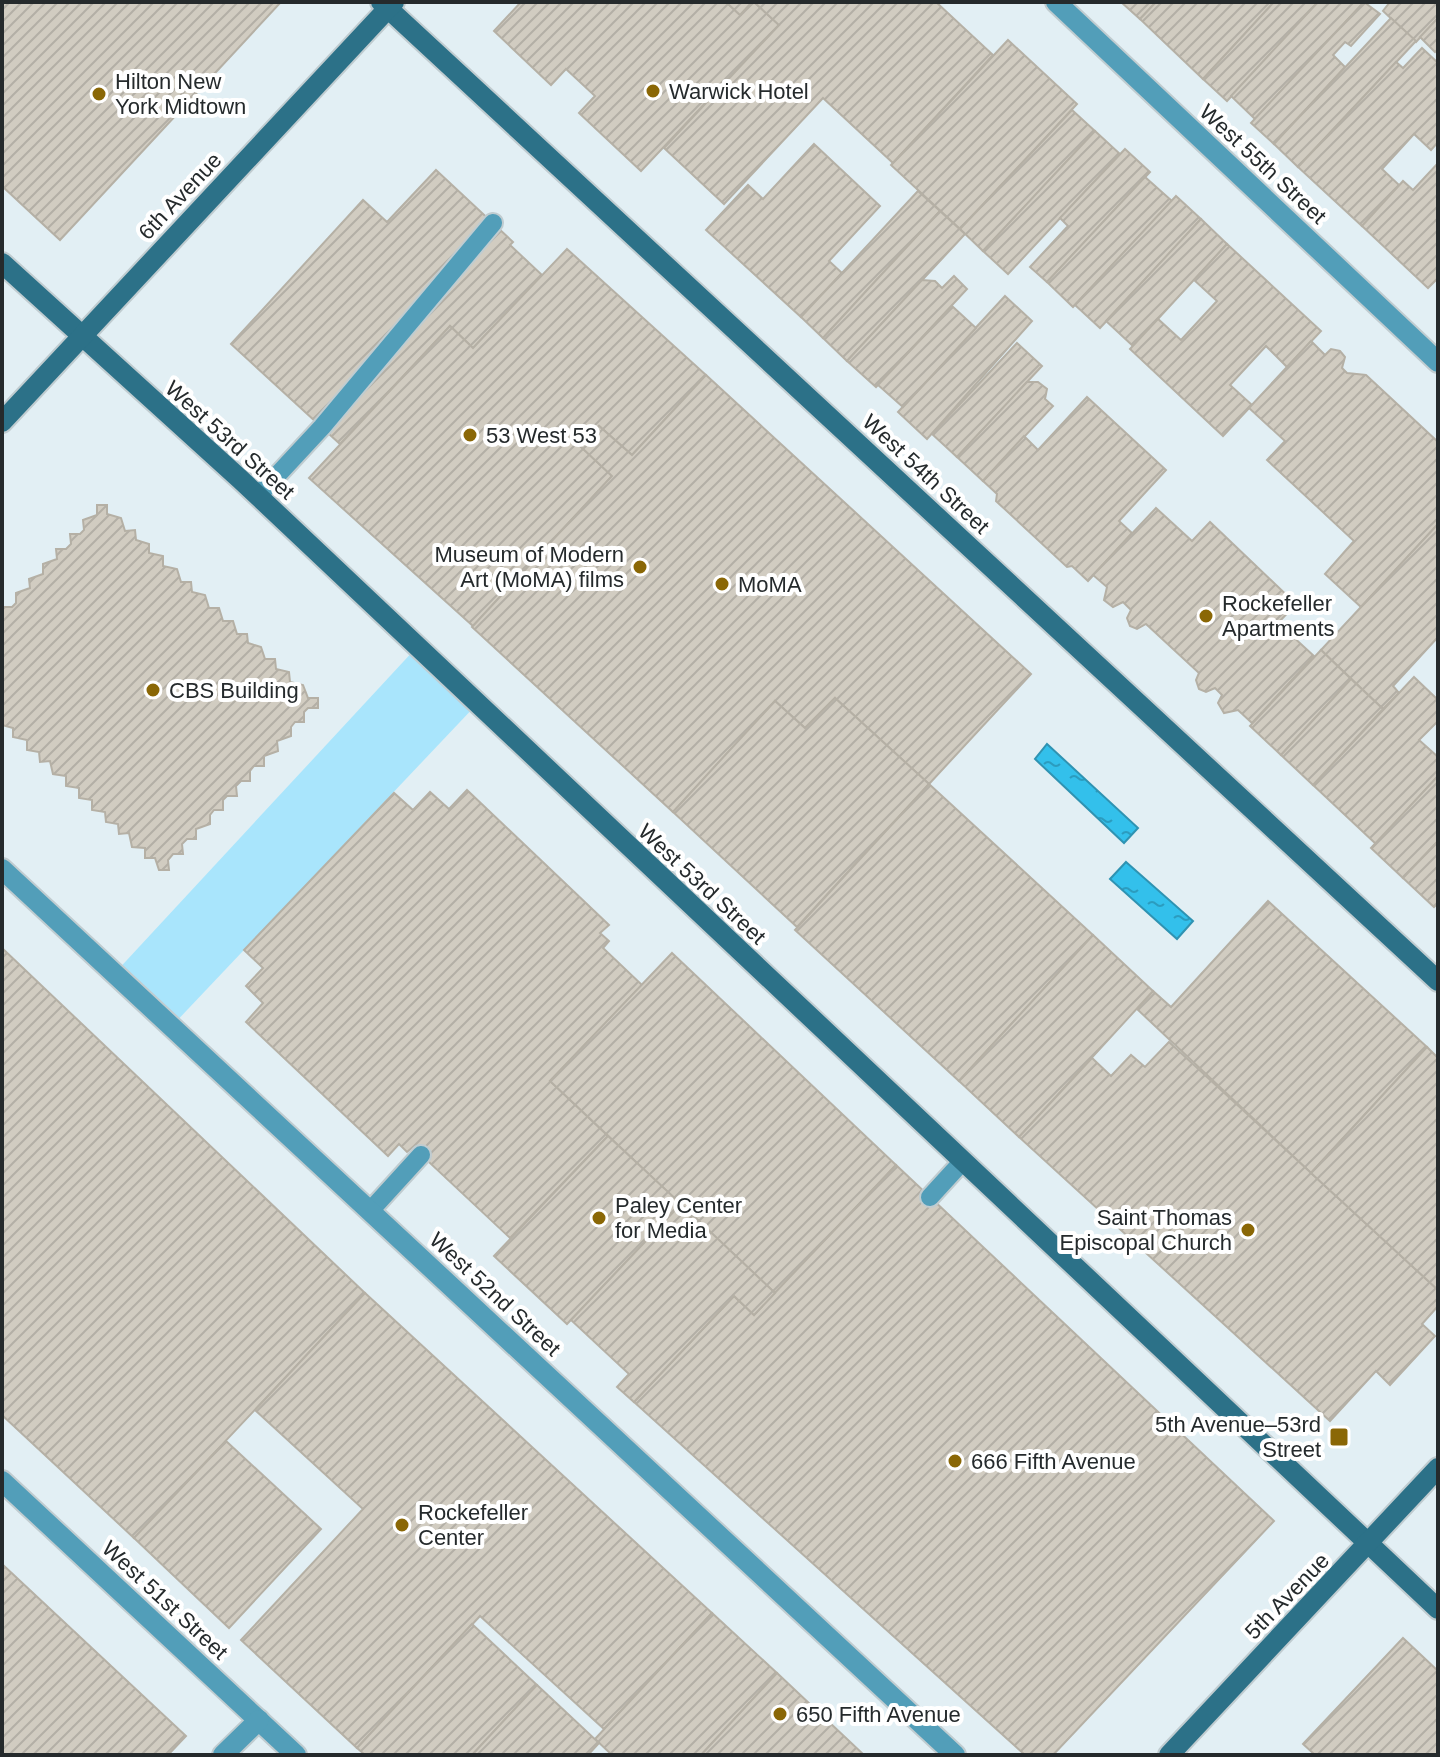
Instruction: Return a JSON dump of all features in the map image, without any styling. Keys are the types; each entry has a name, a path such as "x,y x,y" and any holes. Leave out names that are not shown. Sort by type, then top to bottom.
{"main road":[{"name":"6th Avenue","path":"2,422 388,4"},
{"name":"West 54th Street","path":"388,4 1438,981"},
{"name":"West 53rd Street","path":"2,263 258,496 1438,1609"},
{"name":"5th Avenue","path":"1169,1755 1438,1468"}],"street":[{"name":"West 55th Street","path":"1056,2 1438,362"},
{"name":"West 52nd Street","path":"2,869 955,1755"},
{"name":"West 51st Street","path":"2,1481 296,1755"},
{"path":"223,1755 259,1720"}],"lane":[{"path":"258,496 322,427 493,223"},
{"path":"370,1211 421,1155"},
{"path":"930,1197 962,1162"}],"shaded area":[{"path":"416,648 477,704 171,1027 114,974"}],"water":[{"path":"1047,744 1138,828 1124,843 1035,759"},
{"path":"1126,862 1193,921 1177,939 1110,879"}],"building":[{"name":"Hilton New York Midtown","path":"2,2 281,2 60,240 2,186"},
{"name":"Warwick Hotel","path":"521,2 726,2 740,15 754,2 779,25 641,171 579,113 595,96 566,69 551,85 494,31"},
{"path":"726,2 752,2 740,15"},
{"path":"754,2 936,2 993,55 893,163 823,98 724,204 664,148 779,25"},
{"path":"1121,2 1156,2 1140,19"},
{"path":"1156,2 1274,2 1203,79 1140,19"},
{"path":"1274,2 1318,2 1227,101 1203,79"},
{"path":"1318,2 1364,2 1255,119 1231,96"},
{"path":"1364,2 1380,14 1351,46 1345,42 1333,55 1345,67 1274,144 1251,123"},
{"path":"1390,2 1438,2 1438,18 1416,42 1383,11"},
{"path":"1391,18 1416,41 1298,167 1274,144"},
{"path":"1438,18 1438,49 1435,52 1420,37"},
{"path":"1008,40 1077,104 960,229 891,165"},
{"path":"1422,48 1438,63 1438,142 1431,150 1414,134 1382,169 1399,185 1362,226 1298,167 1396,62 1403,68"},
{"path":"1072,110 1095,131 983,251 960,229"},
{"path":"1095,131 1120,154 1008,274 983,251"},
{"path":"814,144 880,206 829,261 842,273 801,317 706,230 748,185 763,199"},
{"path":"1125,149 1150,172 1047,282 1030,267 1068,226 1060,218"},
{"path":"1438,163 1438,278 1428,288 1362,226 1403,181 1413,190"},
{"path":"436,170 513,242 510,245 542,275 473,348 450,326 340,444 231,344 363,200 387,222"},
{"path":"1145,177 1172,201 1073,307 1047,282"},
{"path":"918,191 940,211 823,338 801,317"},
{"path":"1176,196 1201,219 1100,328 1075,305"},
{"path":"940,211 965,234 847,361 823,338"},
{"path":"1201,219 1227,244 1133,346 1106,321"},
{"path":"1227,244 1321,331 1287,367 1266,346 1230,385 1252,405 1223,436 1130,349 1158,319 1181,340 1217,301 1194,280"},
{"name":"53 West 53","path":"567,249 706,375 632,455 599,426 580,446 612,476 473,626 309,478 450,326 473,348"},
{"path":"954,276 967,289 876,387 847,361 922,280 935,281 942,288"},
{"path":"1005,296 1032,321 927,439 898,412"},
{"path":"952,306 976,328 903,407 878,385"},
{"path":"1311,341 1325,355 1331,349 1340,351 1345,357 1342,368 1347,373 1366,375 1438,442 1438,524 1361,607 1325,574 1354,541 1267,460 1285,441 1249,408"},
{"path":"1017,343 1042,366 957,457 932,434"},
{"name":"MoMA","path":"706,375 1031,674 929,784 835,698 805,728 775,701 673,812 472,627 612,476 580,446 599,426 632,455"},
{"path":"1027,382 1038,382 1047,389 1045,399 1053,406 983,481 957,457"},
{"path":"1087,397 1166,470 1119,521 1132,533 1088,581 1072,566 1067,567 996,501 997,494 983,481 1024,436 1038,450"},
{"name":"CBS Building","path":"97,505 107,505 107,514 121,518 125,531 135,530 136,540 149,544 149,553 163,556 163,566 177,569 181,582 191,582 192,592 205,595 209,608 219,608 223,621 233,621 237,634 247,634 248,643 261,647 265,659 275,659 276,669 289,672 290,682 303,685 308,698 318,698 318,708 308,708 304,712 304,722 295,722 291,727 291,736 277,741 278,751 264,756 264,766 254,766 250,771 250,781 241,781 236,786 237,796 227,796 223,800 223,810 214,810 210,815 210,824 196,829 196,839 187,839 182,844 183,854 173,854 168,860 169,870 159,870 155,858 145,858 145,848 132,847 129,833 119,834 118,824 106,822 105,812 92,810 92,800 79,798 79,788 66,786 66,776 53,774 50,761 40,762 39,752 27,750 27,740 13,737 13,728 2,725 2,607 12,607 16,603 16,593 30,588 29,579 43,574 43,564 57,559 56,549 66,549 71,544 70,534 80,534 84,530 83,520 97,515"},
{"name":"Rockefeller Apartments","path":"1156,508 1192,541 1210,522 1296,604 1278,623 1314,656 1252,723 1238,710 1224,713 1218,703 1222,695 1215,688 1206,692 1199,689 1196,680 1199,673 1146,624 1137,629 1130,626 1127,618 1131,610 1123,602 1113,607 1104,600 1107,587 1093,575"},
{"path":"1438,524 1438,637 1393,686 1399,693 1383,709 1321,650"},
{"path":"1321,650 1351,679 1281,755 1250,726"},
{"path":"1414,677 1438,700 1438,721 1419,740 1438,757 1438,776 1376,844 1313,785"},
{"path":"1351,679 1383,709 1313,785 1281,755"},
{"path":"835,698 929,784 797,927 673,812 775,701 805,728"},
{"path":"1438,776 1438,841 1403,878 1371,848"},
{"path":"929,784 1093,935 959,1081 795,930"},
{"path":"467,790 609,925 600,933 609,941 603,948 642,985 550,1081 608,1136 510,1238 413,1147 407,1152 399,1144 388,1156 246,1022 263,1003 246,986 263,968 244,950 394,793 413,810 430,792 449,809"},
{"path":"1438,841 1438,903 1434,907 1403,878"},
{"path":"1268,901 1427,1047 1311,1173 1137,1009 1153,991 1171,1007"},
{"path":"1093,935 1153,991 1019,1137 959,1081"},
{"path":"2,948 365,1293 134,1538 2,1415"},
{"path":"672,953 896,1165 775,1293 550,1081"},
{"name":"Saint Thomas Episcopal Church","path":"1169,1042 1438,1290 1438,1306 1422,1324 1435,1336 1390,1385 1376,1371 1330,1421 1019,1137 1092,1058 1111,1076 1131,1055 1145,1067"},
{"path":"1427,1047 1438,1058 1438,1290 1311,1173"},
{"name":"Paley Center for Media","path":"608,1136 681,1204 567,1324 494,1256"},
{"name":"666 Fifth Avenue","path":"896,1165 1274,1521 1053,1755 1025,1755 634,1402 734,1296 754,1315"},
{"path":"681,1204 775,1293 754,1315 734,1296 634,1402 617,1387 629,1374 571,1320"},
{"path":"365,1293 712,1613 604,1729 480,1616 357,1748 241,1640 363,1509 255,1410"},
{"path":"226,1441 321,1529 229,1628 134,1538"},
{"path":"2,1564 186,1736 168,1755 2,1755"},
{"path":"712,1613 777,1673 701,1755 612,1755 595,1739"},
{"path":"472,1624 537,1685 472,1755 365,1755 357,1748"},
{"path":"1403,1638 1438,1671 1438,1755 1315,1755 1303,1744"},
{"name":"650 Fifth Avenue","path":"777,1673 864,1755 701,1755"},
{"path":"537,1685 599,1743 588,1755 472,1755"}],"place":[{"name":"Warwick Hotel","path":"653,91"},
{"name":"Hilton New York Midtown","path":"99,94"},
{"name":"53 West 53","path":"470,435"},
{"name":"Museum of Modern Art (MoMA) films","path":"640,567"},
{"name":"MoMA","path":"722,584"},
{"name":"Rockefeller Apartments","path":"1206,616"},
{"name":"CBS Building","path":"153,690"},
{"name":"Paley Center for Media","path":"599,1218"},
{"name":"Saint Thomas Episcopal Church","path":"1248,1230"},
{"name":"5th Avenue–53rd Street","path":"1339,1437"},
{"name":"666 Fifth Avenue","path":"955,1461"},
{"name":"Rockefeller Center","path":"402,1525"},
{"name":"650 Fifth Avenue","path":"780,1714"}]}
